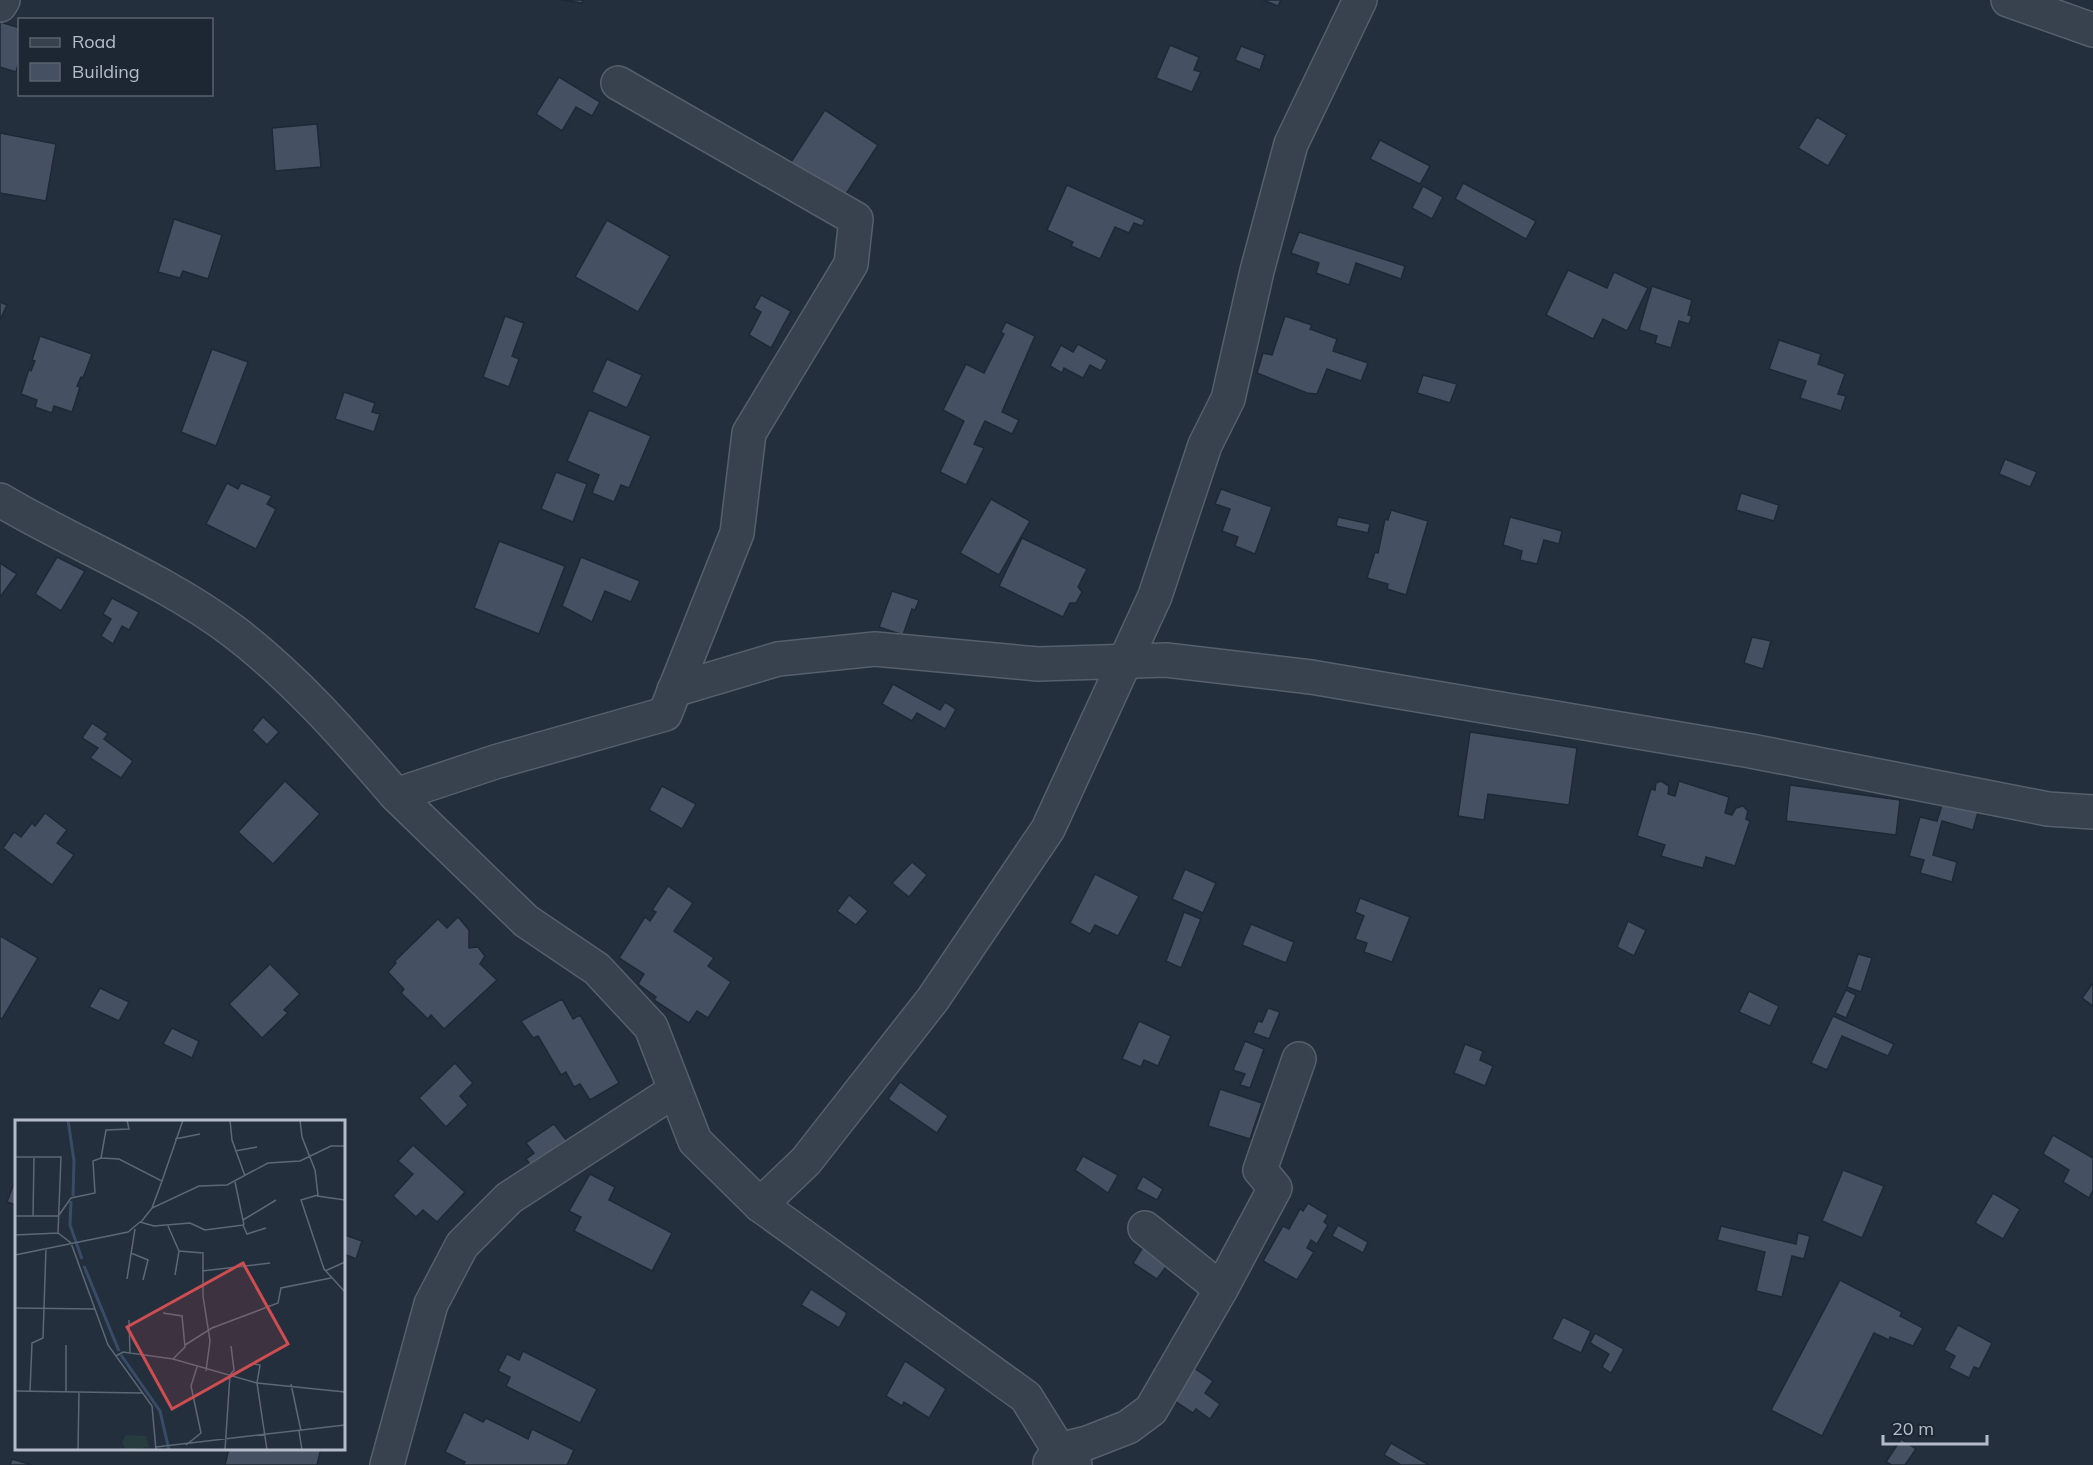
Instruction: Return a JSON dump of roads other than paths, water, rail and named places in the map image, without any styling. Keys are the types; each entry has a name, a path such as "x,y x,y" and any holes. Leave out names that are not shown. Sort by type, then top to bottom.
{"street":[{"path":"0,5 3,0"},
{"path":"760,1205 806,1161 933,999 1048,829 1155,596 1205,445 1228,399 1257,271 1291,144 1360,0"},
{"path":"2008,0 2093,30"},
{"path":"396,795 495,762 665,714 737,533 749,433 851,264 856,219 618,83"},
{"path":"0,500 55,532 165,588 233,631 318,705 396,795 526,921 597,969 651,1027 695,1141 760,1205 1026,1397 1061,1460 1087,1443 1128,1427 1151,1410 1221,1289 1275,1188 1260,1170 1299,1059"},
{"path":"674,690 778,659 875,649 1038,664 1166,660 1311,677 1751,751 2048,809 2093,812"},
{"path":"387,1465 431,1304 462,1245 509,1198 674,1091"},
{"path":"1145,1228 1221,1289"}]}
